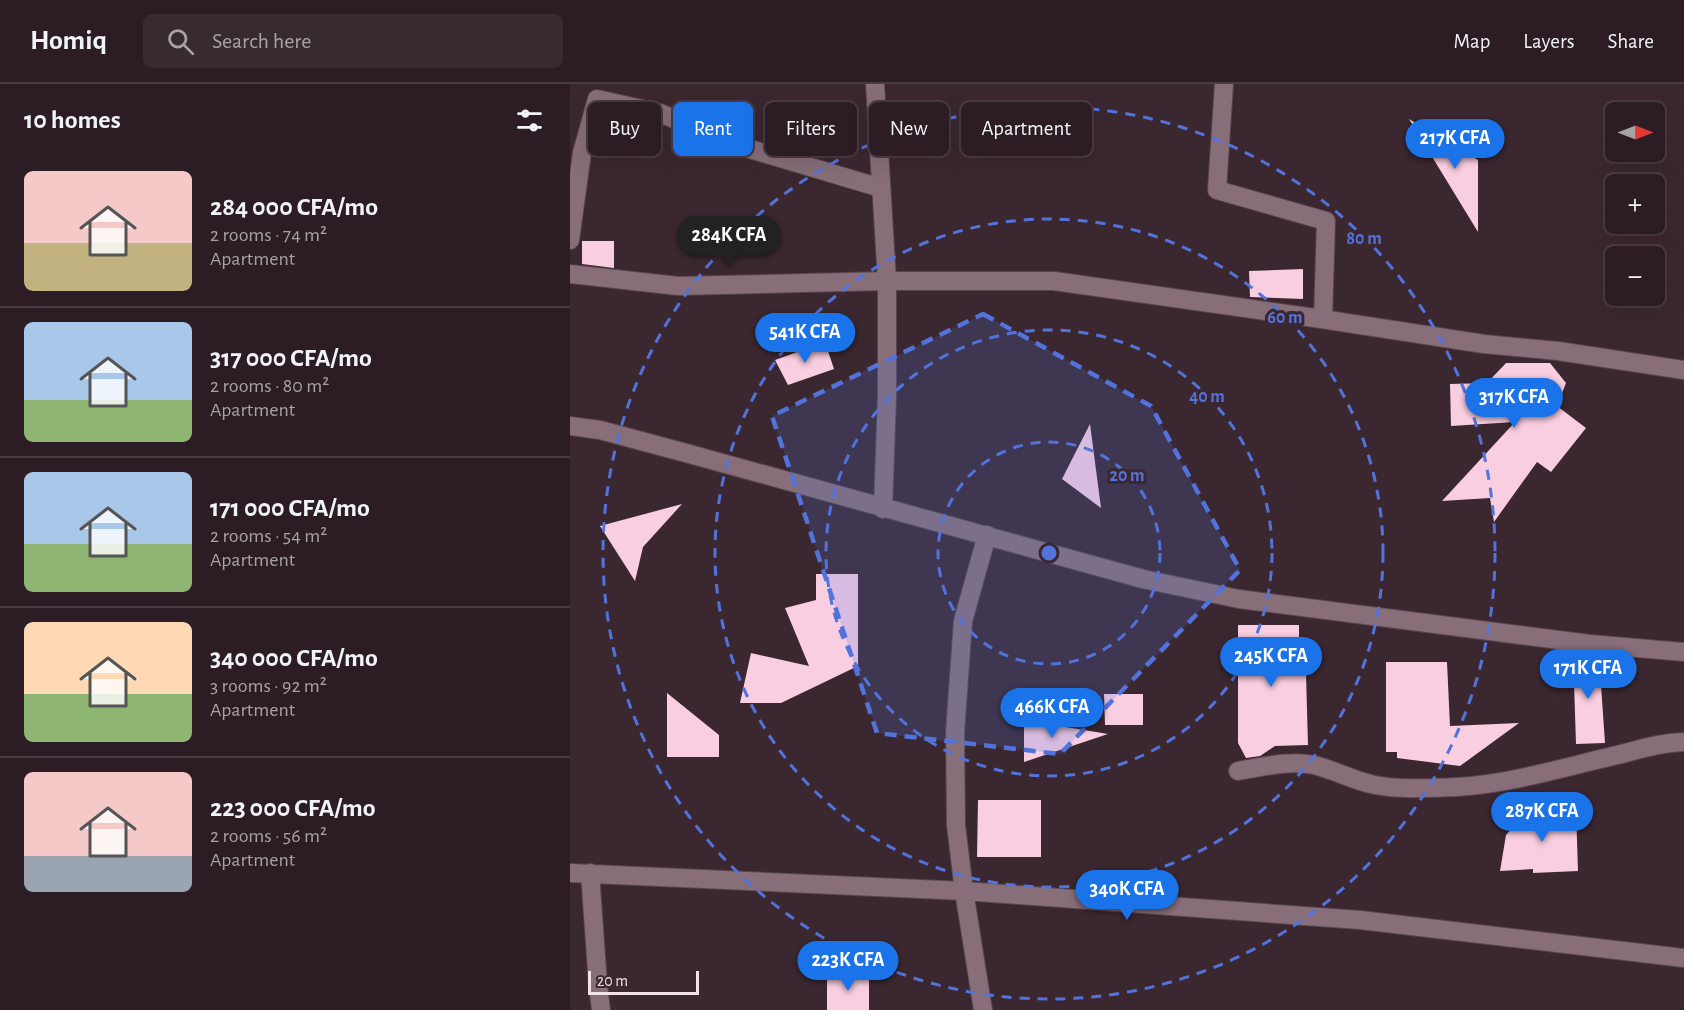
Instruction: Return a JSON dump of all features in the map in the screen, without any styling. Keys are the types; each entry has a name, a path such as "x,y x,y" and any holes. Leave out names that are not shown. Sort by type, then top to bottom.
{"street":[{"path":"875,84 887,281 887,396 883,509"},
{"path":"1224,84 1217,190 1326,221 1323,319"},
{"path":"570,240 582,153 597,99 660,113 733,144 881,188"},
{"path":"570,274 678,286 887,281 1054,281 1484,344 1557,351 1684,370"},
{"path":"570,426 600,430 1143,579 1239,599 1590,644 1684,652"},
{"path":"983,1010 956,825 955,733 963,621 987,535"},
{"path":"1238,771 1298,763 1315,765 1374,785 1395,788 1492,784 1617,755 1645,746 1684,742"},
{"path":"570,873 964,891 1360,921 1684,958"},
{"path":"590,873 601,1010"}],"highlighted area":[{"path":"983,314 1151,406 1240,570 1060,754 877,733 772,416"}],"building":[{"path":"1409,119 1478,160 1478,232"},
{"path":"582,241 614,241 614,268 582,264"},
{"path":"1303,269 1303,299 1250,297 1249,271"},
{"path":"825,342 834,369 788,385 775,360"},
{"path":"1506,363 1550,363 1566,383 1557,406 1586,428 1551,472 1537,462 1494,522 1490,498 1442,501 1515,422 1451,426 1450,384 1487,383"},
{"path":"1090,424 1101,508 1062,479"},
{"path":"682,504 643,547 635,581 600,526"},
{"path":"816,574 858,574 858,666 781,703 740,703 751,653 809,666 785,608 816,600"},
{"path":"1238,625 1299,625 1299,639 1305,639 1308,745 1275,746 1260,756 1246,758 1238,743"},
{"path":"1573,653 1599,656 1605,743 1576,744"},
{"path":"1386,662 1447,662 1450,726 1519,723 1460,766 1397,758 1397,752 1386,752"},
{"path":"667,693 719,735 719,757 667,757"},
{"path":"1104,694 1143,694 1143,725 1105,725"},
{"path":"1024,720 1108,734 1024,762"},
{"path":"978,800 1041,800 1041,857 977,857"},
{"path":"1576,810 1578,871 1533,873 1533,869 1500,871 1506,835 1516,824 1516,813"},
{"path":"827,974 869,974 869,1010 827,1010"}]}
